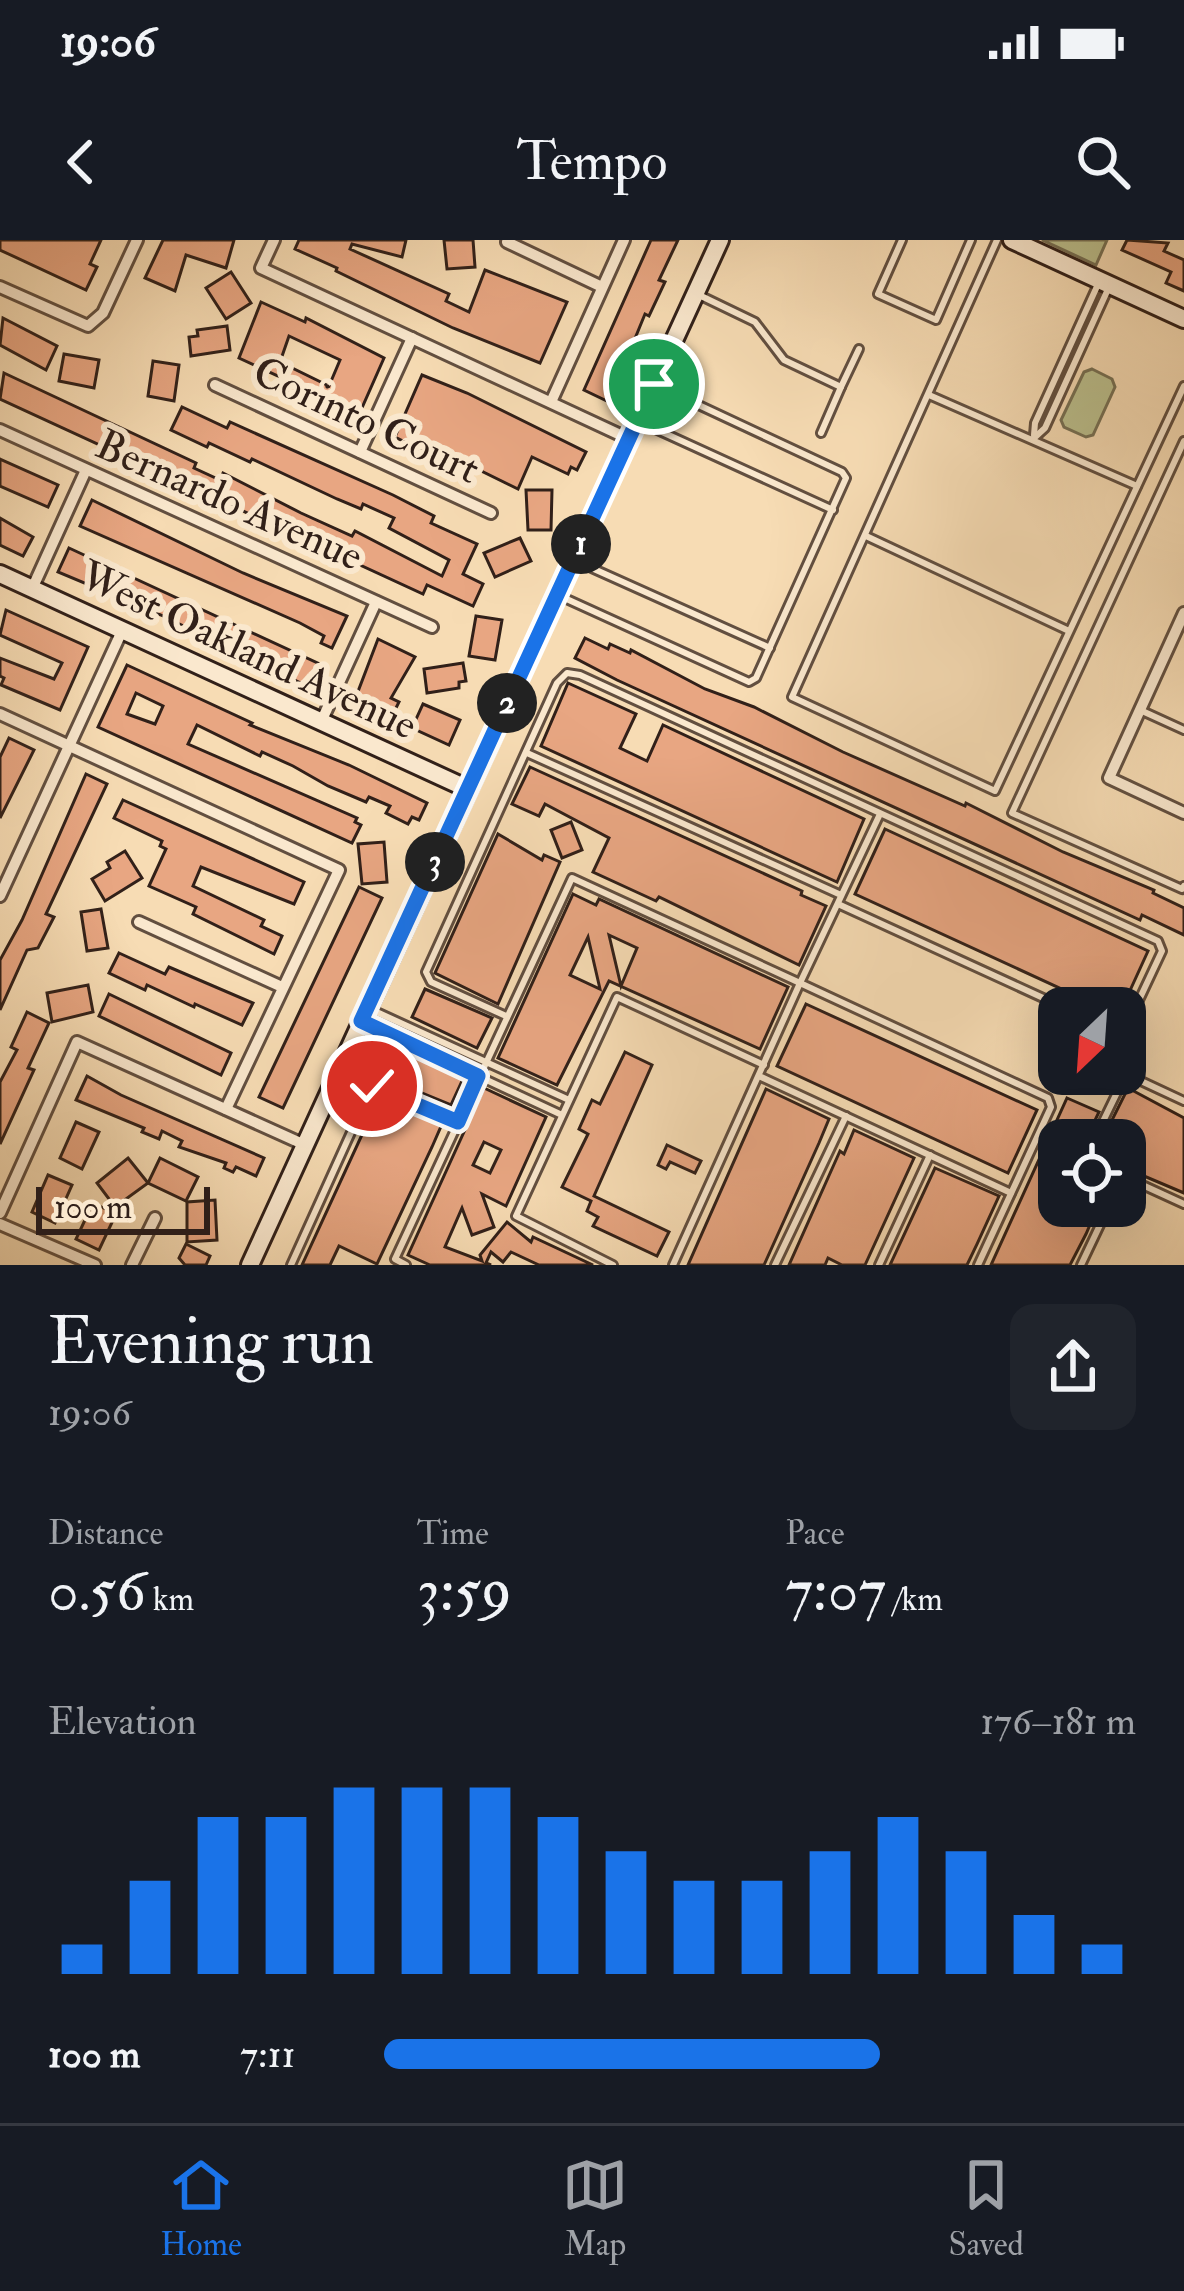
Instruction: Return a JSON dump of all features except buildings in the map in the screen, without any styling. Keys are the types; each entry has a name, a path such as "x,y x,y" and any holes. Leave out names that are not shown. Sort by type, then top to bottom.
{"street":[{"path":"0,286 88,326 104,313 137,240"},
{"path":"274,240 261,268 550,402 633,430"},
{"path":"550,402 624,240"},
{"path":"250,1265 720,240"},
{"path":"1012,240 1184,319"},
{"path":"507,242 602,287"},
{"path":"360,452 412,338"},
{"name":"Corinto Court","path":"215,385 491,513"},
{"name":"Bernardo Avenue","path":"0,430 432,627"},
{"path":"32,589 86,470"},
{"name":"West Oakland Avenue","path":"0,574 468,789"},
{"path":"321,722 376,602"},
{"path":"1184,613 1109,778 1184,813"},
{"path":"0,896 122,631"},
{"path":"1170,645 1184,652"},
{"path":"0,714 339,870 226,1109"},
{"path":"139,922 282,987"},
{"path":"0,1213 77,1042 305,1145"},
{"path":"132,1265 154,1218"},
{"path":"0,1224 95,1265"}],"lane":[{"path":"902,240 878,294 936,320 971,240"},
{"path":"997,240 792,697 995,791 1184,386"},
{"path":"1033,439 1035,423 1082,319 1105,283"},
{"path":"1033,439 1045,428 1076,361 1105,283"},
{"path":"695,294 755,322 784,360 841,387"},
{"path":"1082,319 1092,324"},
{"path":"821,433 860,349"},
{"path":"1065,356 1076,361"},
{"path":"557,595 749,682 756,678 770,648 846,481 842,472 654,384"},
{"path":"929,395 1137,486"},
{"path":"633,430 833,510"},
{"path":"1184,441 1012,813 1184,886"},
{"path":"866,536 1070,631"},
{"path":"573,560 770,648"},
{"path":"506,1016 431,982 426,972 557,682 567,673 1158,941 1162,951 1145,987"},
{"path":"1140,710 1184,730"},
{"path":"527,753 1038,995"},
{"path":"673,1265 880,814"},
{"path":"406,1265 395,1259 572,878 1048,1099 1051,1107 978,1265"},
{"path":"614,1265 516,1216 617,997 764,1065"},
{"path":"364,1014 569,1100"},
{"path":"364,1014 478,1076 562,1114"},
{"path":"759,1076 1011,1192"},
{"path":"1146,1083 1184,1101"},
{"path":"291,1265 372,1086 458,1122"},
{"path":"775,1265 846,1116"},
{"path":"879,1265 930,1155"},
{"path":"1146,1187 1184,1204"},
{"path":"1081,1265 1099,1227"}],"green space":[{"path":"1042,240 1107,240 1096,265"},
{"path":"1092,369 1112,379 1115,387 1093,435 1086,437 1064,427 1061,420 1084,372"}],"route":[{"path":"372,1086 458,1122 478,1076 361,1021 654,384"}]}
